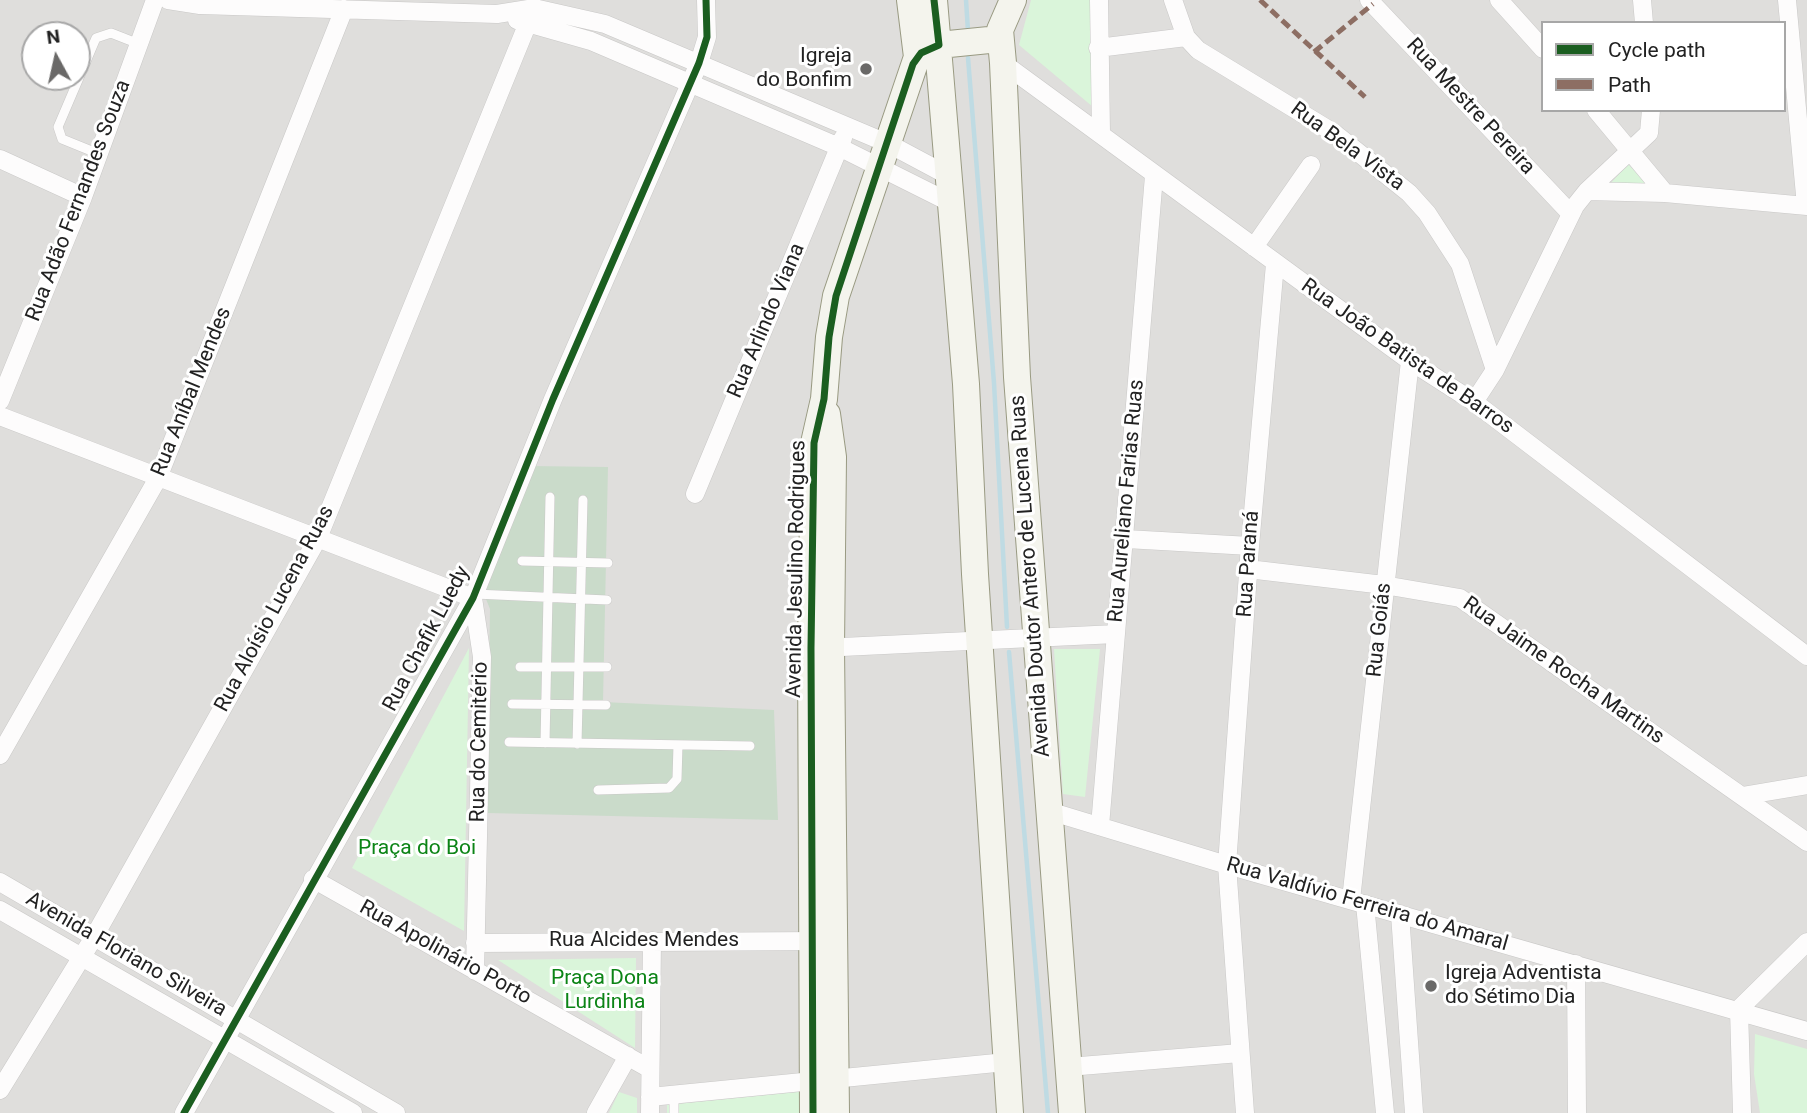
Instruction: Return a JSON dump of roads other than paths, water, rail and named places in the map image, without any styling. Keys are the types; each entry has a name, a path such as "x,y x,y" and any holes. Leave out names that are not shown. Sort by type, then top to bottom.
{"main road":[{"path":"913,0 928,51 949,176 966,384 1010,1113"},
{"path":"928,51 1000,44 1013,0"},
{"name":"Avenida Doutor Antero de Lucena Ruas","path":"1000,44 1017,377 1072,1113"},
{"name":"Avenida Jesulino Rodrigues","path":"818,1100 824,941 821,648 833,457 824,399 829,337 836,296 884,156 928,51"}],"street":[{"name":"Rua Adão Fernandes Souza","path":"0,401 83,197 155,0"},
{"path":"168,0 200,5 497,14 605,24 848,127 951,203"},
{"name":"Rua Chafik Luedy","path":"184,1113 474,596 553,399 699,64 707,37 706,0"},
{"path":"996,0 1000,44"},
{"path":"1099,0 1101,132"},
{"name":"Rua Bela Vista","path":"1173,0 1186,37 1210,60 1334,133 1409,193 1427,213 1460,264 1495,370"},
{"name":"Rua Mestre Pereira","path":"1369,0 1571,214"},
{"path":"1499,0 1541,48"},
{"path":"1642,0 1644,21"},
{"path":"1587,191 1665,193 1807,206 1787,0"},
{"name":"Rua Aníbal Mendes","path":"0,755 158,478 344,9"},
{"path":"531,16 839,147 884,156 949,176"},
{"name":"Rua Aloísio Lucena Ruas","path":"0,1090 94,937 318,538 531,16"},
{"path":"1098,48 1186,37"},
{"name":"Rua João Batista de Barros","path":"1000,44 1154,176 1410,361 1474,402 1807,656"},
{"path":"1598,112 1665,193"},
{"path":"1474,402 1495,370 1571,214 1587,191 1649,133 1651,112"},
{"name":"Rua Arlindo Viana","path":"695,494 848,127"},
{"path":"0,159 83,197"},
{"path":"1254,247 1311,165"},
{"name":"Rua Aureliano Farias Ruas","path":"1101,826 1154,176"},
{"name":"Rua Paraná","path":"1245,1113 1227,865 1248,569 1275,264"},
{"name":"Rua Goiás","path":"1385,1113 1358,902 1384,585 1410,361"},
{"path":"0,416 474,596"},
{"path":"1126,539 1250,546"},
{"name":"Rua Jaime Rocha Martins","path":"1248,569 1447,594 1469,603 1807,842"},
{"name":"Rua do Cemitério","path":"474,596 482,657 475,971"},
{"path":"821,648 1116,634"},
{"path":"1742,796 1807,785"},
{"name":"Rua Valdívio Ferreira do Amaral","path":"1049,811 1227,865 1739,1009 1807,1031"},
{"name":"Rua Apolinário Porto","path":"313,879 650,1069"},
{"name":"Avenida Floriano Silveira","path":"0,882 237,1019 388,1111"},
{"name":"Avenida Floriano Silveira","path":"0,909 354,1113"},
{"path":"1400,914 1414,1113"},
{"path":"652,941 650,1105 674,1095 818,1100 1006,1062"},
{"name":"Rua Alcides Mendes","path":"475,943 824,941"},
{"path":"1742,1113 1739,1009 1807,942"},
{"path":"1576,964 1577,1113"},
{"path":"1068,1067 1240,1053"},
{"path":"596,1113 628,1056"}],"lane":[{"path":"99,154 62,139 58,127 96,38 111,33 139,44"},
{"path":"545,743 550,497"},
{"path":"577,744 583,500"},
{"path":"522,561 608,563"},
{"path":"474,596 607,600"},
{"path":"520,667 607,667"},
{"path":"512,704 606,705"},
{"path":"509,742 750,746"},
{"path":"598,790 669,789 677,779 678,745"},
{"path":"674,1095 674,1113"}],"waterway":[{"path":"966,0 968,31"},
{"path":"968,58 994,383 1007,627"},
{"path":"1009,652 1048,1113"}],"place":[{"name":"Igreja do Bonfim","path":"866,69"},
{"name":"Igreja Adventista do Sétimo Dia","path":"1431,986"}],"park label":[{"name":"Praça do Boi","path":"417,849"},
{"name":"Praça Dona Lurdinha","path":"605,991"}]}
